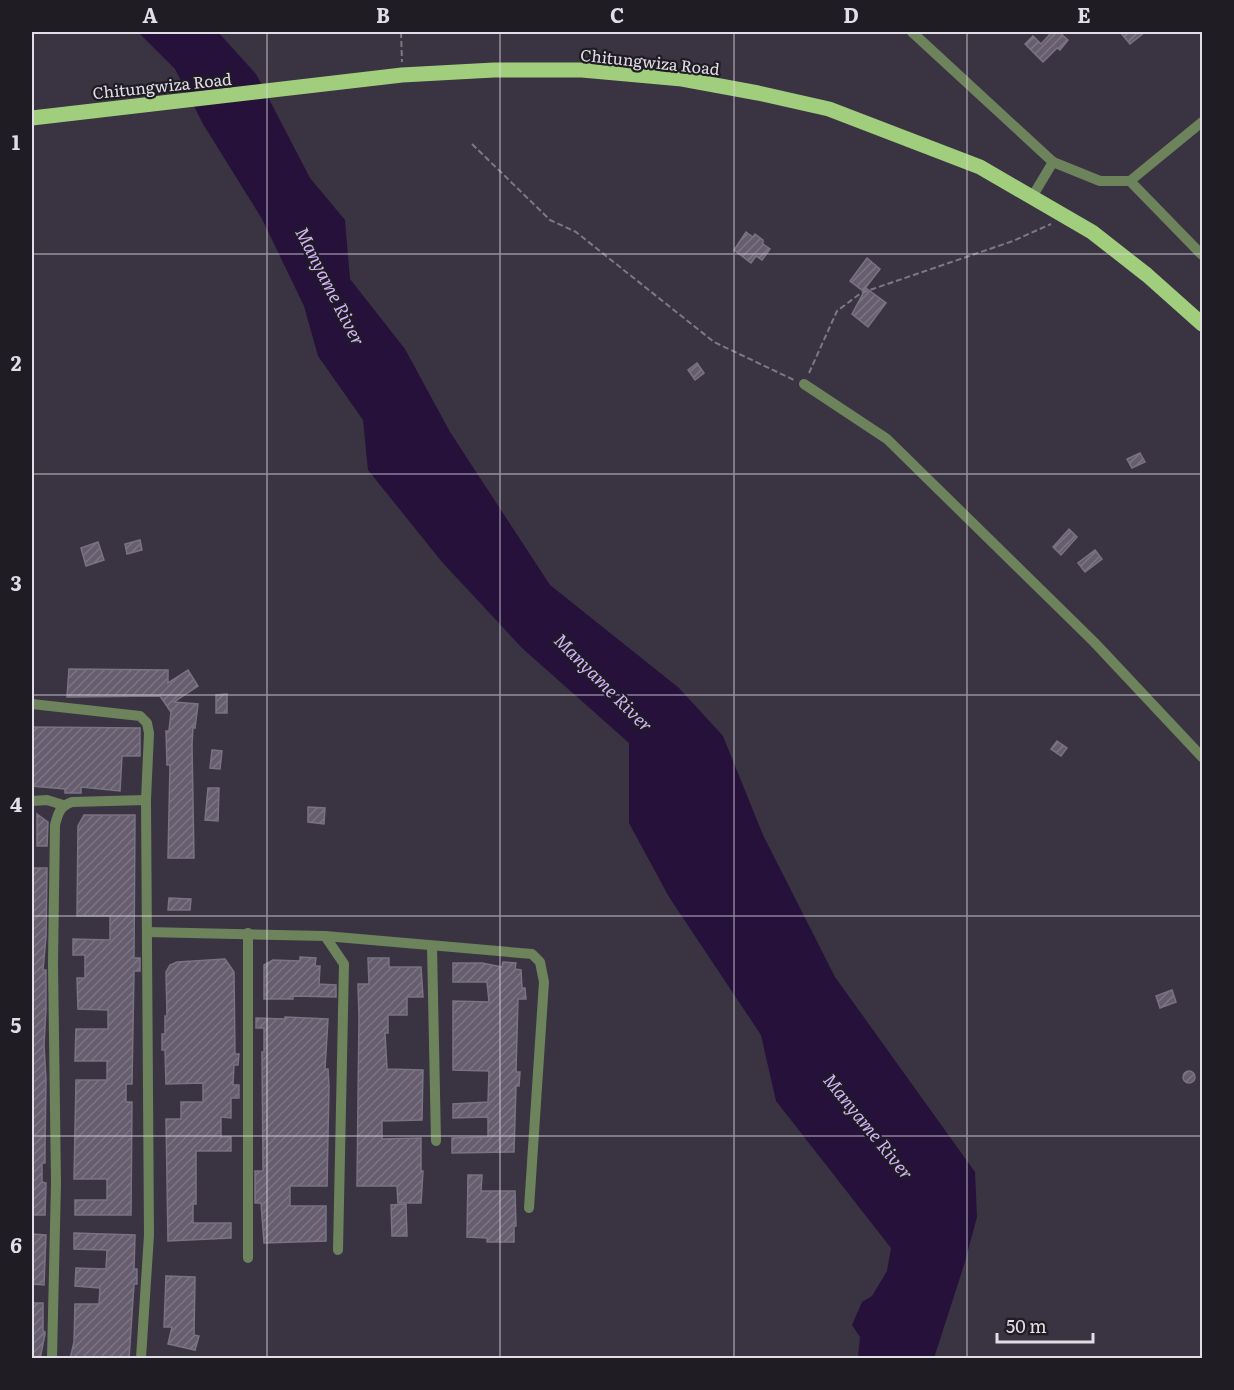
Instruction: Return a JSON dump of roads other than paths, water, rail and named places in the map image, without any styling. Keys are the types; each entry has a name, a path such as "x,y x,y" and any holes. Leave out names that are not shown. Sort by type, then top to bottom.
{"main road":[{"name":"Chitungwiza Road","path":"32,118 402,75 494,70 582,70 682,79 829,109 980,167 1092,232 1147,275 1203,324"}],"street":[{"path":"912,32 1053,162 1100,181 1130,181 1203,122"},
{"path":"1032,197 1053,162"},
{"path":"1130,181 1203,255"},
{"path":"804,384 887,439 1094,642 1203,757"},
{"path":"32,704 140,716 147,723 149,733 146,800 150,1235 141,1359"},
{"path":"32,801 47,800 63,805 72,802 146,800"},
{"path":"52,1359 56,1183 53,963 55,825 63,805"},
{"path":"147,932 325,936 532,954 540,962 544,982 529,1208"},
{"path":"248,933 248,1258"},
{"path":"325,936 344,964 338,1250"},
{"path":"432,946 436,1141"}],"water":[{"name":"Manyame River","path":"138,32 218,32 256,74 310,178 345,220 350,279 405,349 450,432 550,585 679,688 723,736 763,835 835,977 975,1172 977,1217 934,1358 858,1358 860,1337 852,1325 862,1302 872,1296 887,1271 891,1248 776,1101 761,1035 669,897 629,823 629,743 522,648 442,562 368,470 363,420 318,356 304,306 262,219 203,124 175,69"}]}
